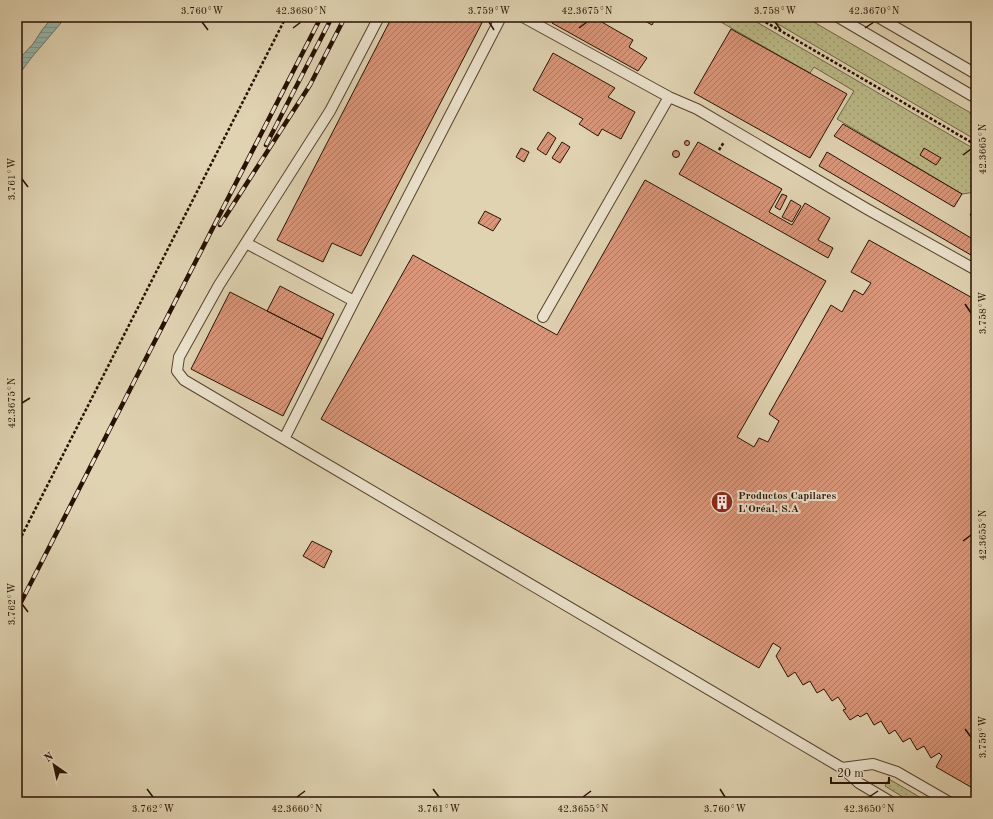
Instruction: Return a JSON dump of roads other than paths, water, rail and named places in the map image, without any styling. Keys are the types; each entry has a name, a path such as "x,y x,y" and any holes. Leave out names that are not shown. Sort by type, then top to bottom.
{"lane":[{"path":"379,17 330,111 219,285 178,357 177,371 184,380 842,768 860,783 891,802"},
{"path":"284,439 501,17"},
{"path":"838,17 976,98"},
{"path":"878,17 976,74"},
{"path":"528,18 669,97 697,109 867,209 976,270"},
{"path":"543,317 669,97"},
{"path":"246,243 354,301"},
{"path":"842,768 873,764 897,772 949,802"}],"water":[{"path":"53,17 66,17 17,77 17,61 33,44"}],"railway":[{"path":"17,610 321,17"},
{"path":"266,145 332,17"},
{"path":"220,225 310,85 345,17"}],"place":[{"name":"Productos Capilares L'Oréal, S.A","path":"722,502"}]}
